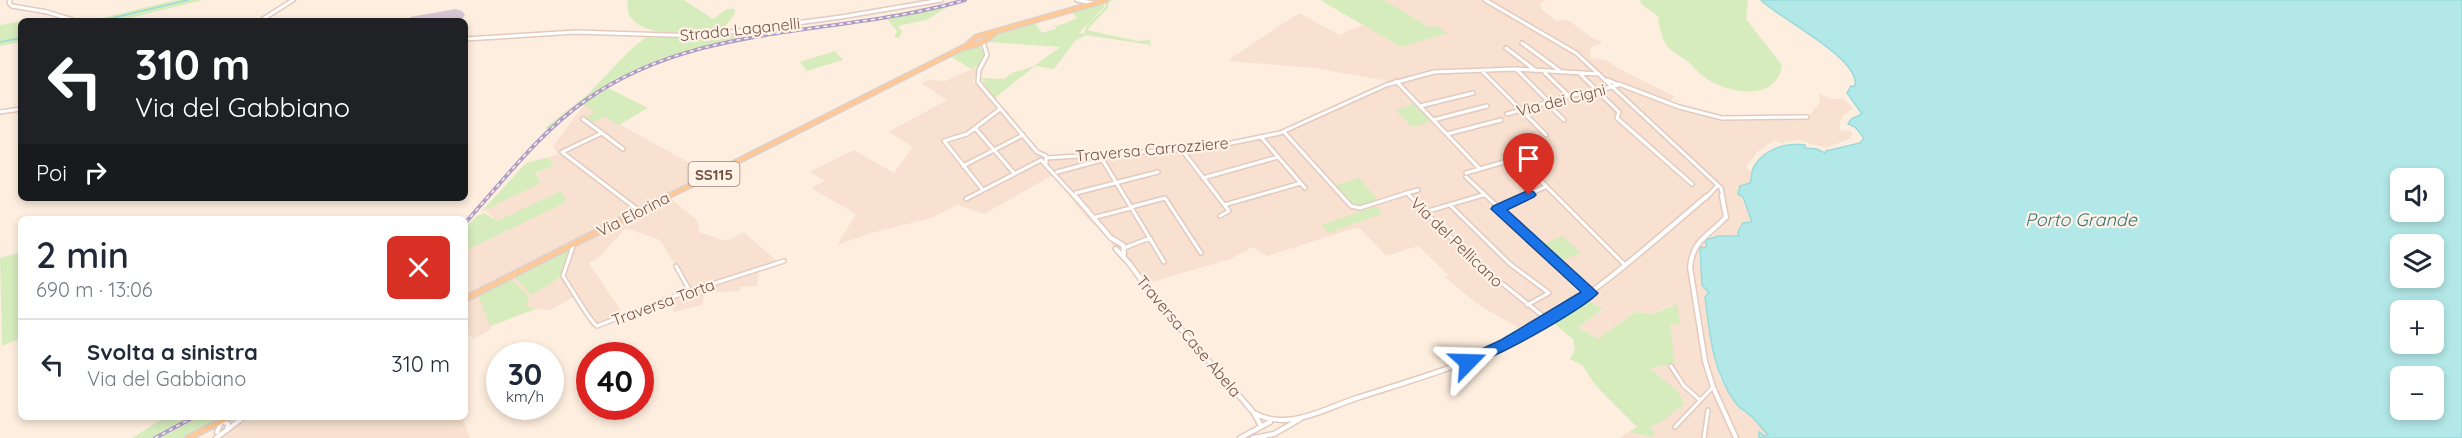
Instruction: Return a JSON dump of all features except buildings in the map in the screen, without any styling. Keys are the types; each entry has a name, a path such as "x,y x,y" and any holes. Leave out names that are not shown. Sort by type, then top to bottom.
{"main road":[{"path":"995,33 984,41 974,43 974,38 1106,0"},
{"path":"980,37 984,41"},
{"name":"Via Elorina","path":"468,298 974,43"},
{"path":"188,438 222,421"}],"street":[{"path":"10,0 9,3 12,6 66,18"},
{"path":"265,18 293,0"},
{"name":"Strada Laganelli","path":"468,39 576,32 701,36 941,0"},
{"path":"1077,0 1094,4"},
{"path":"1485,0 1569,48 1615,86 1722,190 1725,219 1697,242 1690,258 1705,361 1713,387 1736,438"},
{"path":"984,41 987,55 979,70 978,82 1111,238 1122,246 1126,257"},
{"path":"974,43 985,50"},
{"path":"1522,43 1561,73"},
{"path":"1506,48 1536,71"},
{"path":"1515,69 1564,120"},
{"name":"Traversa Carrozziere","path":"1014,173 1043,158 1182,150 1218,146 1284,132 1396,81 1443,71 1515,69 1599,74"},
{"path":"1481,70 1546,135"},
{"path":"1543,71 1569,96"},
{"path":"1580,74 1619,112 1617,117 1692,184"},
{"path":"1396,81 1480,169"},
{"path":"1615,86 1627,87 1679,107 1722,118 1807,117"},
{"name":"Via dei Cigni","path":"1507,114 1569,96 1598,92 1615,86"},
{"path":"1420,106 1473,93"},
{"path":"1433,120 1487,106"},
{"path":"0,112 18,109"},
{"path":"983,190 944,141 967,134 1000,109"},
{"path":"583,119 623,149"},
{"path":"1447,134 1501,120"},
{"path":"966,199 1014,173 975,128"},
{"name":"Via del Pellicano","path":"1284,132 1352,206 1360,208 1407,193 1492,279 1548,320"},
{"path":"602,133 562,152 639,211"},
{"path":"963,166 1023,135"},
{"path":"1261,137 1305,188"},
{"path":"1182,150 1228,211 1220,216"},
{"path":"1099,154 1164,262"},
{"path":"1203,178 1278,157"},
{"path":"1590,293 1497,209 1466,175 1518,158 1545,188 1627,266"},
{"path":"1058,172 1102,160"},
{"path":"1076,193 1158,172"},
{"path":"1224,206 1301,183"},
{"path":"1714,192 1718,184"},
{"path":"1497,209 1545,188"},
{"path":"1407,193 1418,190"},
{"path":"1240,438 1271,422 1309,414 1468,362 1501,347 1590,293 1627,266 1707,196 1722,190"},
{"path":"1714,192 1724,197"},
{"path":"1425,212 1483,195"},
{"path":"1096,217 1165,198 1201,253"},
{"path":"1450,205 1510,264 1549,293 1527,305"},
{"path":"1111,238 1116,248 1126,257"},
{"path":"1116,248 1150,238"},
{"name":"Traversa Torta","path":"573,245 563,276 582,303 594,326 690,291 784,261"},
{"name":"Traversa Case Abela","path":"1126,257 1145,287 1254,413"},
{"path":"676,266 690,291"},
{"path":"1671,366 1684,387 1700,400"},
{"path":"1675,426 1713,387"},
{"path":"1704,438 1708,410"},
{"path":"1254,413 1277,425 1276,438 1263,432 1254,413"},
{"path":"1253,438 1277,431 1309,414"},
{"path":"216,436 240,420"},
{"path":"216,436 222,421 228,424 226,430"},
{"path":"200,432 212,430 216,436"}],"shaded area":[{"path":"1384,0 1547,0 1540,3 1541,9 1557,21 1566,19 1594,39 1602,41 1599,45 1590,47 1591,58 1607,60 1618,68 1676,97 1668,101 1718,116 1745,118 1810,115 1820,102 1819,93 1830,99 1844,99 1853,109 1844,114 1840,122 1840,130 1852,132 1851,138 1826,148 1798,140 1781,143 1775,140 1757,152 1747,166 1748,170 1752,171 1750,183 1738,189 1752,222 1740,236 1708,237 1705,248 1701,247 1699,260 1709,293 1705,297 1715,362 1721,381 1743,412 1756,420 1767,437 1757,434 1759,438 1619,438 1629,432 1652,437 1650,427 1685,401 1678,396 1679,393 1649,368 1675,364 1670,324 1672,305 1653,314 1635,312 1598,339 1577,326 1603,310 1585,299 1529,334 1477,304 1445,277 1448,275 1418,246 1386,256 1361,229 1355,228 1267,256 1253,247 1230,259 1142,285 1137,277 1132,276 1133,273 1121,255 1113,250 1111,241 1087,218 1051,176 984,214 957,205 931,218 871,233 837,245 856,214 811,188 825,181 810,172 854,150 894,173 913,147 888,132 947,100 921,83 928,80 946,81 978,66 973,84 983,85 992,97 996,97 996,101 1010,114 1040,152 1049,156 1207,147 1282,131 1376,89 1388,81 1314,68 1228,61 1299,13 1339,35 1364,24 1401,47 1435,31"},
{"path":"584,105 708,173 670,198 698,221 699,232 726,241 744,232 778,262 759,268 757,286 740,287 739,291 705,293 702,305 673,312 674,297 689,288 660,240 626,228 598,258 589,263 624,315 591,327 587,314 575,296 551,310 535,309 491,326 491,329 474,339 468,334 468,250 507,231 485,210 540,183 535,173 552,166 549,157 558,154 553,146"},
{"path":"238,420 463,420 470,438 214,438"}],"green space":[{"path":"176,0 203,0 130,18 101,18"},
{"path":"627,0 684,0 713,19 727,9 735,9 735,13 716,33 684,36 659,32 638,24 628,12"},
{"path":"1115,0 1109,2 1108,8 1087,30 1138,41 1150,40 1151,45 1086,35 1076,40 1054,69 1035,66 996,97 992,97 981,78 1004,79 1012,73 1034,66 1060,47 989,42 988,39 1002,32 1035,23 1042,33 1055,29 1057,28 1053,25 1058,26 1077,18 1072,13 1058,16 1103,2 1104,7 1079,33 1085,34 1087,25 1103,10 1107,1"},
{"path":"1320,0 1384,0 1429,27 1436,26 1448,33 1401,47"},
{"path":"1640,0 1748,0 1746,19 1782,65 1778,77 1771,85 1749,92 1724,87 1713,82 1667,46 1658,16 1642,5"},
{"path":"950,6 926,20 898,26 902,32 899,38 894,38 897,31 887,19"},
{"path":"18,22 18,43 0,46 0,25"},
{"path":"757,29 757,34 700,47 645,66 595,93 548,129 545,128 587,95 630,50 646,37 693,38"},
{"path":"977,45 983,50 984,56 978,66 971,69 950,56"},
{"path":"835,51 843,60 807,71 800,62"},
{"path":"608,88 648,108 619,125 605,117 591,123 584,118 596,112 582,104"},
{"path":"1414,103 1431,122 1412,127 1396,110"},
{"path":"549,157 553,166 535,173 541,183 481,212 526,163"},
{"path":"1359,178 1378,200 1361,206 1354,205 1335,185"},
{"path":"561,191 566,200 468,250 468,225 477,216 484,213 497,221"},
{"path":"1378,207 1382,214 1328,233 1321,225"},
{"path":"1563,236 1581,253 1559,262 1541,245"},
{"path":"571,248 558,278 531,295 516,279 516,275"},
{"path":"18,253 18,339 2,346 0,258"},
{"path":"510,278 529,297 526,306 536,309 490,326 478,295"},
{"path":"1585,299 1603,309 1578,327 1598,339 1635,312 1653,314 1677,304 1680,324 1670,325 1675,364 1649,368 1680,393 1679,396 1685,403 1664,420 1650,427 1655,433 1652,437 1629,432 1637,427 1595,385 1583,366 1570,359 1575,349 1573,339 1551,321"},
{"path":"160,420 185,420 152,438 132,438"},
{"path":"192,420 220,420 185,438 159,438"}],"water":[{"name":"Porto Grande","path":"1761,0 2462,0 2462,438 1759,438 1759,432 1765,436 1768,435 1754,418 1735,402 1721,377 1711,338 1705,297 1709,293 1702,285 1700,247 1705,248 1707,244 1703,241 1718,236 1739,236 1738,232 1743,223 1752,222 1743,197 1738,194 1740,186 1750,183 1752,171 1759,159 1770,151 1798,144 1825,153 1860,143 1864,138 1855,127 1848,124 1851,119 1862,114 1847,93 1851,86 1855,86 1853,75 1845,63 1817,39"}],"waterway":[{"path":"113,18 188,0"},
{"path":"0,42 18,39"}],"runway":[{"path":"436,18 456,15"}],"railway":[{"path":"468,220 522,158 553,127 586,100 629,75 675,56 722,43 917,12 965,0"},
{"path":"155,438 188,420"}],"route":[{"path":"1468,362 1507,344 1590,293 1497,209 1529,195"}]}
